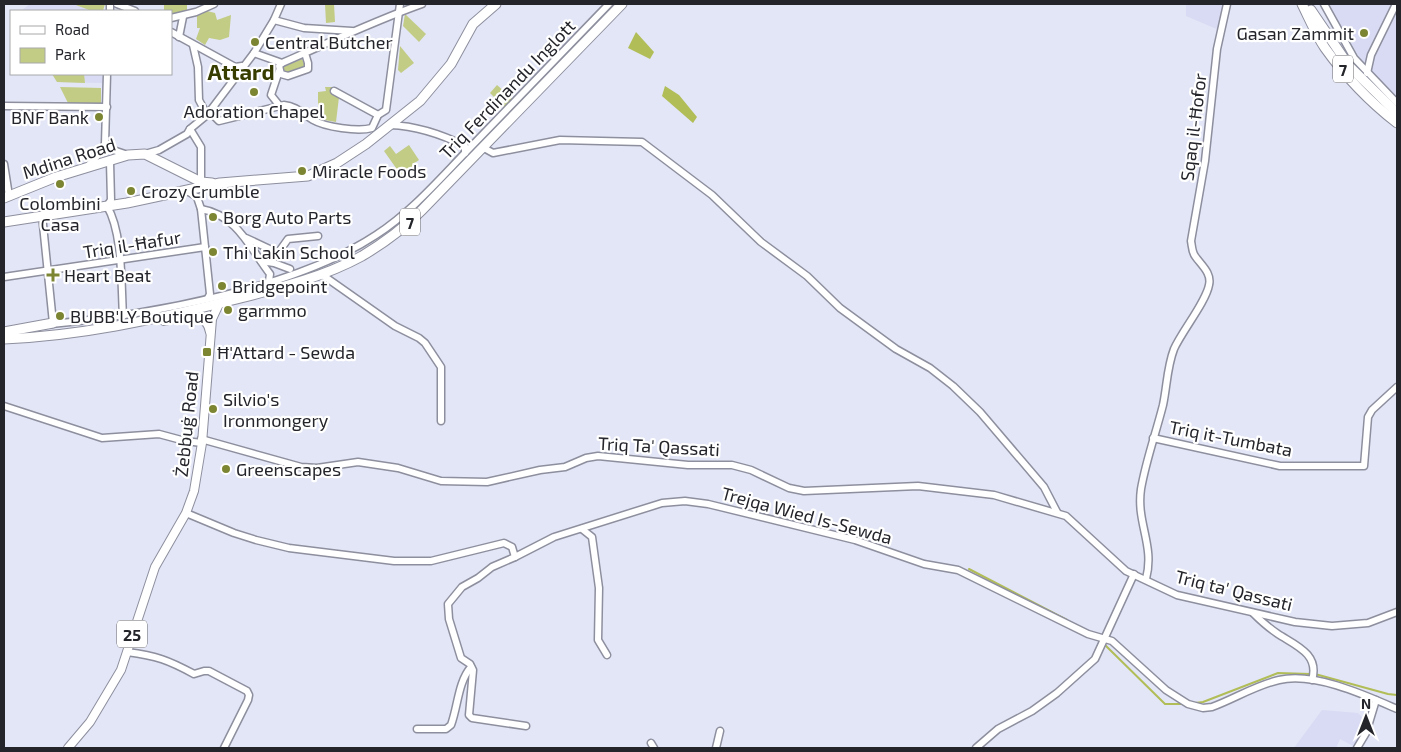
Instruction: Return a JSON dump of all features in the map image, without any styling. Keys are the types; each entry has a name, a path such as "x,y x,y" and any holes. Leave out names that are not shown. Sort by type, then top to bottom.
{"highway":[{"path":"481,4 482,15"},
{"path":"150,156 201,182 219,183 308,176 337,163 366,144 420,101 451,64 473,24 496,4"},
{"name":"7","path":"4,339 37,338 128,325 272,291 360,257 403,228 484,148 622,4"},
{"name":"7","path":"1302,4 1325,47 1352,81 1397,123"},
{"name":"7","path":"1308,4 1349,66 1397,113"},
{"path":"1315,4 1366,84"},
{"name":"Mdina Road","path":"7,197 44,181 128,155 150,156"},
{"path":"4,222 107,206 219,183"},
{"path":"4,332 53,324"}],"main road":[{"name":"Żebbuġ Road","path":"186,513 194,492 202,441 212,319 219,304"},
{"path":"128,325 144,325 193,315 205,320 211,336"},
{"name":"25","path":"68,748 90,722 113,687 127,652 155,567 186,513"}],"street":[{"path":"117,4 133,10"},
{"path":"128,8 134,4"},
{"path":"172,18 183,17 214,4"},
{"path":"150,156 187,134 190,129 207,115 242,66 254,53 274,20 281,4"},
{"path":"207,115 212,114 218,121 279,105 295,107 315,121 327,125 368,130 374,125 378,115 386,110 400,4"},
{"path":"279,105 271,95 280,67 353,31 422,4"},
{"name":"Triq Ferdinandu Inglott","path":"270,281 327,261 354,248 391,225 427,192 609,4"},
{"name":"Sqaq il-Ħofor","path":"1154,438 1163,402 1170,360 1180,338 1209,287 1209,279 1205,268 1194,254 1191,241 1205,161 1217,49 1227,4"},
{"path":"1324,4 1337,30 1367,73 1397,103"},
{"path":"1367,73 1372,55 1396,4"},
{"path":"180,37 183,17"},
{"path":"274,20 304,28 353,31"},
{"path":"172,33 235,66 242,66"},
{"path":"193,45 198,67 199,100 207,115"},
{"path":"254,53 280,67 284,76 305,70 309,66 305,53"},
{"path":"86,168 100,154 105,144 107,75"},
{"path":"334,91 378,115"},
{"path":"4,106 107,107"},
{"path":"390,125 408,126 448,138 465,146 465,153"},
{"path":"190,129 201,147 201,182"},
{"path":"484,148 493,153 560,140 642,142 712,195 761,242 807,276 840,308 896,349 930,368 953,386 980,412 1044,487 1057,512"},
{"path":"105,144 113,150 128,155"},
{"path":"110,162 111,200 107,206 114,220 120,261 123,316"},
{"path":"4,164 7,197"},
{"path":"187,191 197,198 202,209 210,294 208,298"},
{"path":"4,328 123,316 208,298 270,281 270,274 245,237 218,213 202,209"},
{"path":"42,215 53,324"},
{"path":"274,263 278,253 288,239 318,236"},
{"path":"245,237 278,253"},
{"name":"Triq il-Ħafur","path":"4,278 205,247"},
{"path":"261,261 274,263 290,269"},
{"path":"320,274 395,326 420,338 441,367 441,421"},
{"name":"Triq it-Tumbata","path":"1154,438 1280,466 1364,466 1368,417 1372,410 1397,387"},
{"name":"Triq Ta' Qassati","path":"4,406 102,438 159,434 202,441 293,466 317,468 358,462 398,468 441,481 493,482 540,470 565,467 586,458 598,456 688,465 732,466 751,470 789,488 804,491 932,487 994,495 1057,512"},
{"path":"1146,579 1150,551 1140,511 1140,500 1154,438"},
{"name":"Trejqa Wied Is-Sewda","path":"472,667 461,658 449,618 448,604 462,587 492,567 554,537 671,502 708,504 855,540 924,564 958,570 1088,634 1104,637 1112,641 1166,690 1188,704 1203,708 1218,705 1278,680 1299,678 1343,688 1397,709"},
{"name":"Triq ta' Qassati","path":"1057,512 1072,520 1126,571 1177,595 1295,622 1345,626 1380,620 1397,612"},
{"path":"186,513 248,538 322,552 403,562 422,562 455,556 504,543 512,548 515,557"},
{"path":"582,529 592,537 599,588 598,640 608,655"},
{"path":"976,748 998,729 1032,711 1057,693 1095,659 1134,574"},
{"path":"1253,613 1277,634 1305,650 1314,674 1312,680"},
{"path":"127,652 150,655 174,662 194,674 204,670 247,691 248,700 224,748"},
{"path":"472,667 470,717 526,726"},
{"path":"417,729 446,729 451,725 461,694 462,681 472,667"},
{"path":"1357,748 1366,733 1376,700"},
{"path":"716,748 720,731"}],"shaded area":[{"path":"30,4 73,4 89,10 22,10"},
{"path":"1186,4 1223,4 1219,30 1186,16"},
{"path":"1328,4 1397,4 1397,97 1383,83 1378,82 1365,67"},
{"path":"636,32 654,52 650,59 628,48"},
{"path":"53,75 102,75 103,83 57,82"},
{"path":"665,86 679,95 697,117 693,123 662,96"},
{"path":"1322,710 1358,713 1365,720 1363,732 1355,747 1340,739 1336,748 1294,748"}],"green space":[{"path":"73,4 105,4 103,10 89,10"},
{"path":"164,4 187,4 187,14 172,14 172,10 164,10"},
{"path":"325,4 334,4 335,22 326,23"},
{"path":"207,11 215,13 217,20 231,15 229,37 220,40 209,38 205,45 196,39 200,28 197,28 197,15"},
{"path":"405,14 426,34 419,42 403,26"},
{"path":"400,46 414,63 401,73 398,70"},
{"path":"302,59 305,66 286,74 283,67"},
{"path":"53,75 84,75 85,83 57,82"},
{"path":"497,85 513,99 505,108 490,93"},
{"path":"60,87 101,88 101,104 68,103"},
{"path":"325,87 332,87 332,93 339,97 336,122 318,119 318,92 326,91"},
{"path":"409,145 419,160 413,164 415,166 401,175 384,151 390,146 396,154"}],"waterway":[{"path":"969,569 1067,620"},
{"path":"1104,644 1165,704 1183,704"},
{"path":"1195,703 1203,702 1278,673 1310,674"},
{"path":"1315,674 1397,695"}],"place":[{"name":"Gasan Zammit","path":"1364,33"},
{"name":"Central Butcher","path":"255,42"},
{"name":"Adoration Chapel","path":"254,92"},
{"name":"BNF Bank","path":"99,117"},
{"name":"Miracle Foods","path":"302,171"},
{"name":"Colombini Casa","path":"60,184"},
{"name":"Crozy Crumble","path":"131,191"},
{"name":"Borg Auto Parts","path":"213,217"},
{"name":"Thi Lakin School","path":"213,252"},
{"name":"Heart Beat","path":"53,275"},
{"name":"Bridgepoint","path":"222,286"},
{"name":"garmmo","path":"228,310"},
{"name":"BUBB'LY Boutique","path":"60,316"},
{"name":"Ħ'Attard - Sewda","path":"207,352"},
{"name":"Silvio's Ironmongery","path":"213,409"},
{"name":"Greenscapes","path":"226,469"}],"district":[{"name":"Attard","path":"241,71"}]}
